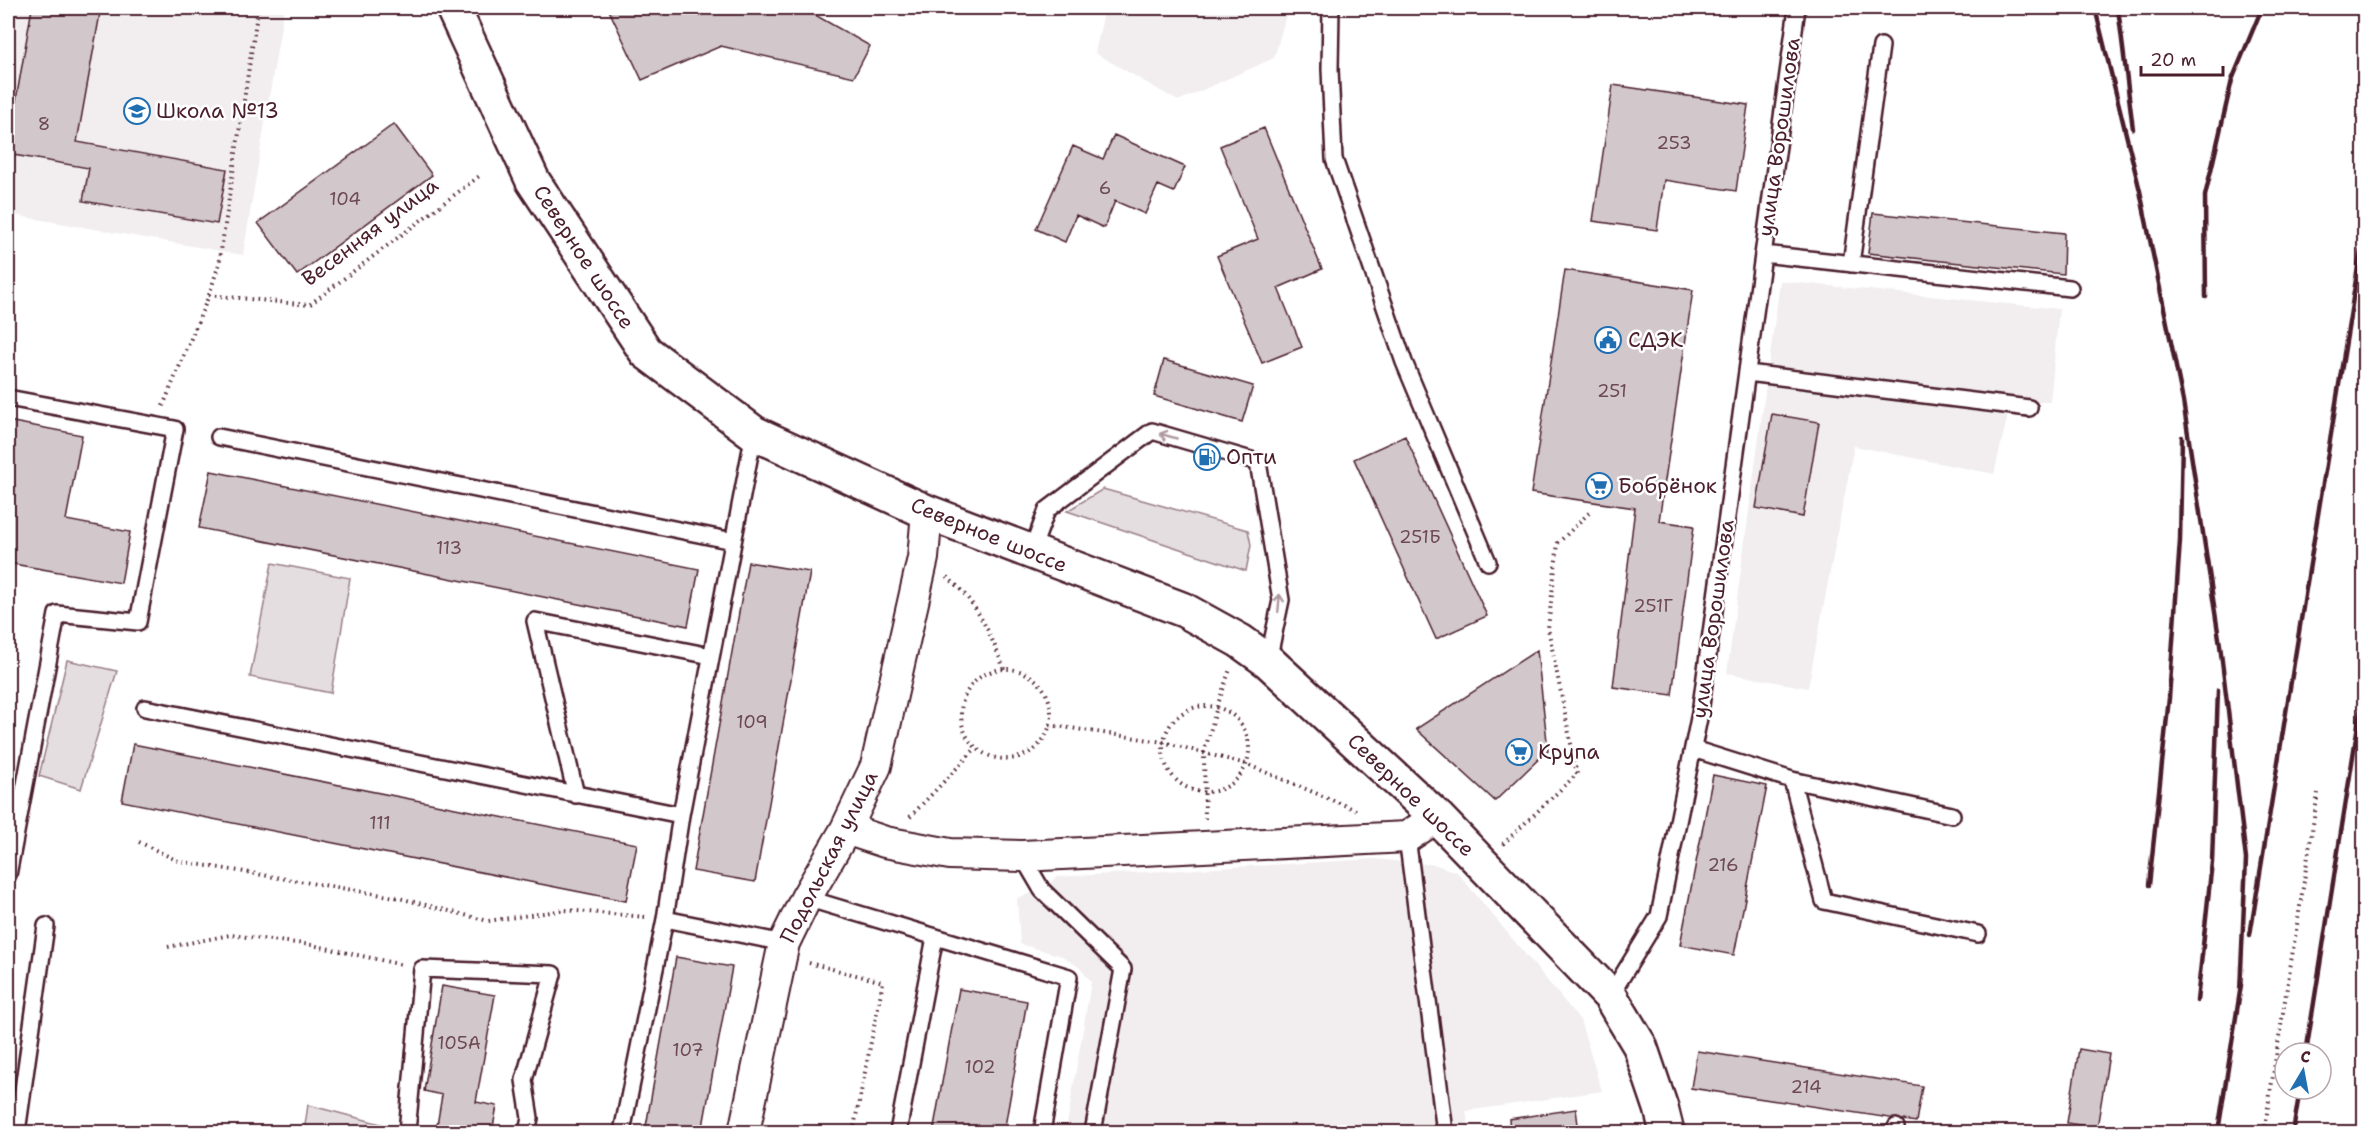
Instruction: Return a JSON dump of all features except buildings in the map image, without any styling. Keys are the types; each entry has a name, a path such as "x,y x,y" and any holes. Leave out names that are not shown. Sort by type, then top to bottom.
{"main road":[{"name":"Северное шоссе","path":"453,8 533,181 646,352 754,433 927,512 1184,610 1240,641 1268,661 1437,818 1610,996"},
{"path":"1610,996 1640,1046 1667,1132"}],"street":[{"name":"Подольская улица","path":"744,1132 782,949 806,898 846,829 876,766 922,558 927,512"},
{"path":"846,829 885,842 950,854 1022,856 1407,837 1437,818"}],"lane":[{"path":"1331,8 1330,69 1334,159 1404,362 1488,562"},
{"name":"улица Ворошилова","path":"1610,996 1659,916 1700,713 1797,8"},
{"path":"1851,264 1881,46"},
{"path":"1763,254 2070,288"},
{"path":"1748,373 2029,408"},
{"path":"8,398 175,429 138,622 57,614 8,875"},
{"path":"1031,553 1047,510 1152,431 1258,462 1281,600 1268,661"},
{"path":"622,1132 665,919 681,815 754,433"},
{"path":"219,437 733,541"},
{"path":"576,795 535,621 711,656"},
{"path":"145,708 681,815"},
{"path":"1693,749 1792,780 1952,815"},
{"path":"1792,780 1824,901 1978,934"},
{"path":"1407,837 1445,1132"},
{"path":"1022,856 1041,890 1123,969 1093,1132"},
{"path":"806,898 1069,977 1042,1132"},
{"path":"665,919 782,949"},
{"path":"17,1132 46,926"},
{"path":"898,1132 935,937"},
{"path":"407,1132 422,969 553,974 524,1080 530,1118 527,1132"}],"path":[{"path":"156,425 209,295 219,264 258,8"},
{"name":"Весенняя улица","path":"209,295 309,305 482,174"},
{"path":"1502,845 1577,774 1548,628 1558,543 1591,511"},
{"path":"922,558 962,589 992,635 1004,669"},
{"path":"1206,847 1203,792 1204,753 1240,641"},
{"path":"1004,669 1027,674 1037,681 1049,701 1052,713 1050,725 1037,748 1013,759 1000,759 976,748 968,738 962,726 963,700 979,678 991,672 1004,669"},
{"path":"1193,707 1217,707 1233,715 1244,729 1249,753 1246,764 1234,782 1224,788 1203,792 1191,790 1172,776 1165,766 1162,754 1163,742 1170,725 1182,712 1193,707"},
{"path":"1050,725 1163,742 1246,764 1347,804 1367,815"},
{"path":"885,842 976,748"},
{"path":"2264,1132 2318,793"},
{"path":"139,842 178,861 395,897 488,921 565,910 665,919"},
{"path":"168,947 230,934 312,945 422,969"},
{"path":"782,949 883,982 853,1132"}],"shaded area":[{"name":"Школа №13","path":"8,8 284,8 243,255 8,214"},
{"path":"1105,8 1288,8 1274,58 1178,101 1095,53"},
{"path":"1780,281 2059,309 2050,402 2011,402 1994,474 1854,446 1808,688 1727,673"},
{"path":"1103,489 1248,530 1251,545 1246,571 1067,511"},
{"path":"272,563 350,578 331,693 250,677"},
{"path":"67,660 117,671 81,789 39,776"},
{"path":"1375,859 1436,865 1457,872 1580,1020 1602,1091 1466,1111 1470,1132 1063,1132 1066,1130 1091,982 1080,968 1062,956 1020,944 1017,898 1041,890 1057,877"},
{"path":"308,1105 389,1126 388,1132 304,1132"}],"railway":[{"path":"2095,8 2140,191 2183,401 2220,645 2246,859 2240,992"},
{"path":"2118,8 2133,129"},
{"path":"2206,297 2205,196 2232,80 2262,8"},
{"path":"2250,935 2364,230"},
{"path":"2149,885 2169,698 2180,541 2182,437"},
{"path":"2308,1041 2364,687"},
{"path":"2197,1001 2212,862 2218,690"},
{"path":"2218,1132 2241,985"},
{"path":"2293,1132 2298,1101"}],"place":[{"name":"Школа №13","path":"137,111"},
{"name":"СДЭК","path":"1608,340"},
{"name":"Опти","path":"1207,457"},
{"name":"Бобрёнок","path":"1599,486"},
{"name":"Крупа","path":"1519,752"}]}
